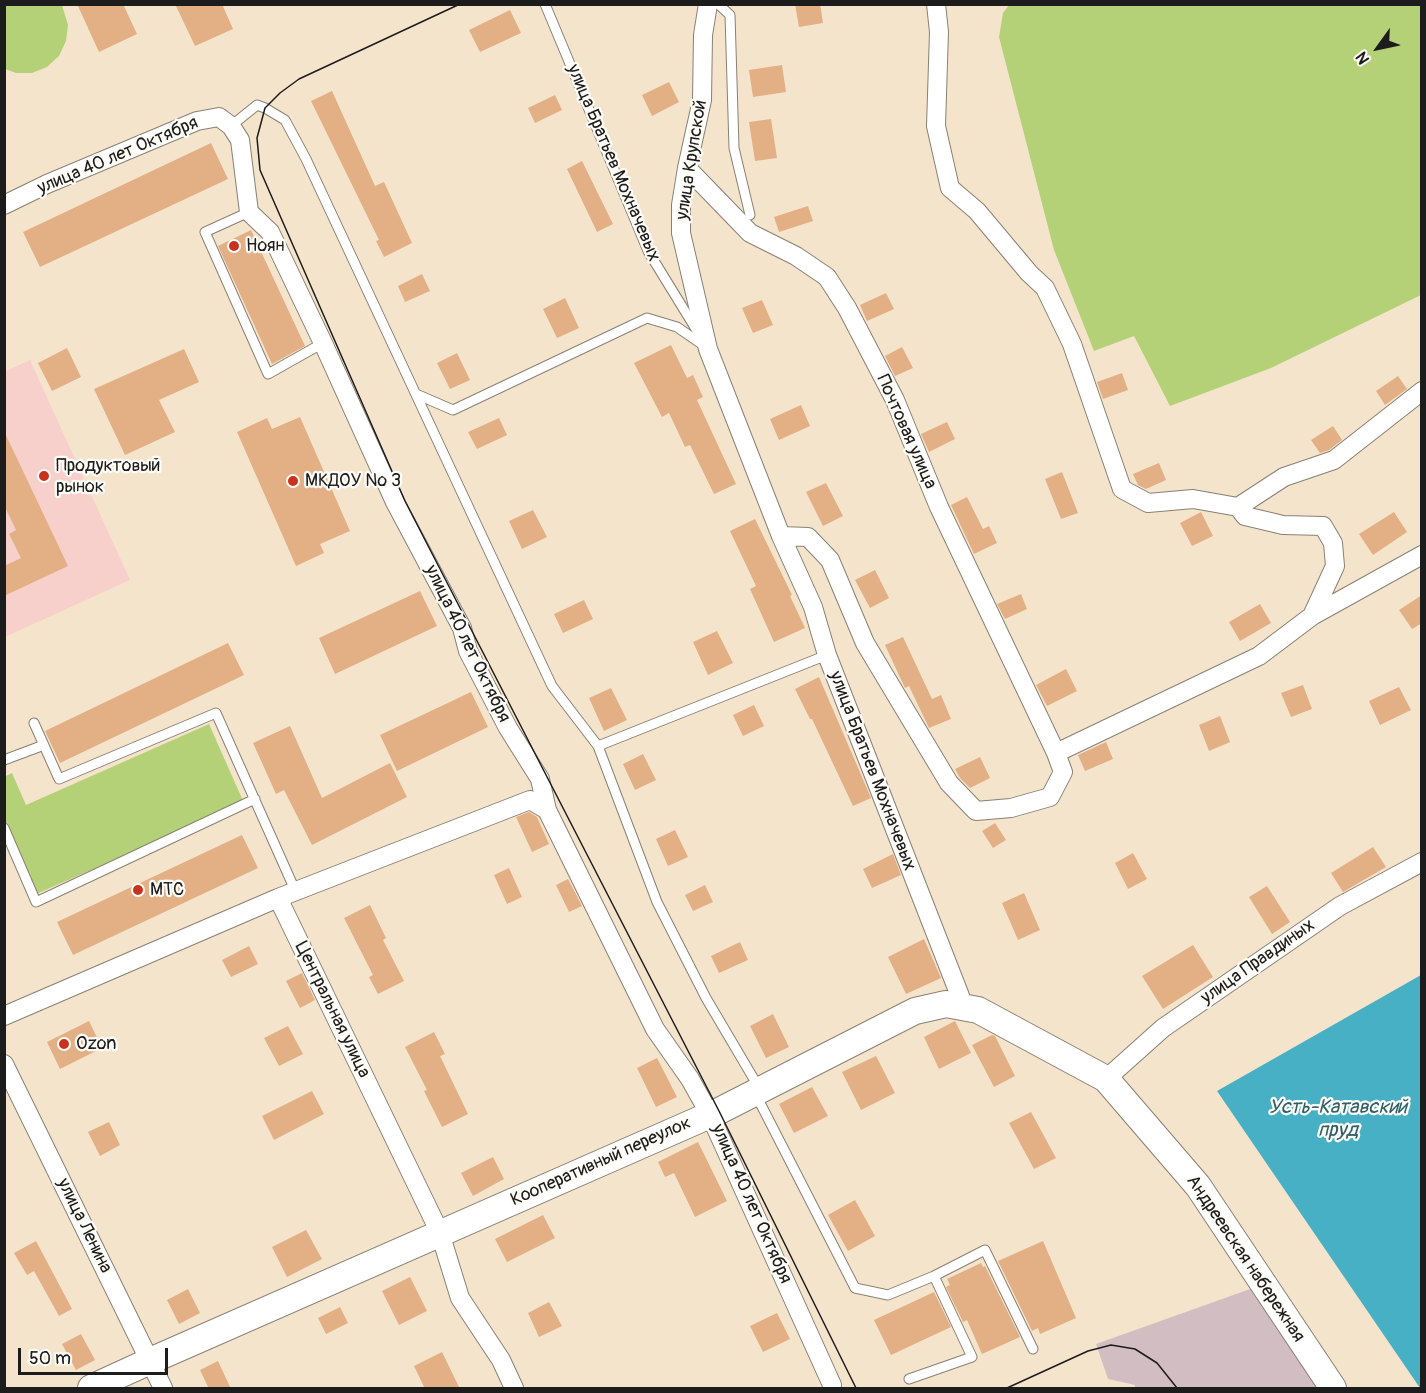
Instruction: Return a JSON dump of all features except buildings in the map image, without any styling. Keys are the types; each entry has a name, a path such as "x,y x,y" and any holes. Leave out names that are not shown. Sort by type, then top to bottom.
{"main road":[{"name":"Кооперативный переулок","path":"91,1389 710,1114 915,1011 946,1004 978,1011 1106,1079"},
{"name":"Андреевская набережная","path":"1106,1079 1198,1186 1333,1389"}],"street":[{"name":"улица Крупской","path":"708,4 703,35 702,100 681,205 681,232 708,349 781,536"},
{"path":"936,4 939,32 936,126 951,188 977,211 1029,273 1045,288 1072,344 1122,489 1148,503 1193,499 1238,507 1245,516 1273,522 1323,526 1333,543 1335,566 1312,616"},
{"name":"улица 40 лет Октября","path":"4,205 46,184 197,121 219,117 231,126"},
{"path":"231,126 240,140 249,212"},
{"name":"Почтовая улица","path":"687,168 750,233 796,256 827,277 847,308 895,400 939,507 1056,753"},
{"name":"улица 40 лет Октября","path":"249,212 270,232 324,343 395,502 462,628 468,651 508,729 540,779 547,810 655,1029 690,1079 710,1114 832,1385"},
{"path":"1238,507 1284,477 1334,460 1422,391"},
{"path":"781,536 808,537 830,560 865,643 949,783 976,811 1011,808 1050,797 1063,772 1056,753 1259,656 1312,616 1422,555"},
{"name":"улица Братьев Мохначевых","path":"781,536 813,607 827,655 960,996 960,1006"},
{"path":"4,1016 295,890 530,800 547,810"},
{"name":"улица Правдиных","path":"1106,1079 1162,1028 1320,919 1422,862"},
{"name":"Центральная улица","path":"278,898 440,1233 460,1298 501,1360 514,1389"},
{"name":"улица Ленина","path":"4,1064 163,1389"}],"lane":[{"name":"улица Братьев Мохначевых","path":"545,4 648,250 708,349"},
{"path":"718,4 730,15 734,148 750,215"},
{"path":"231,126 257,105 285,120 306,159 552,686 598,746 657,902 706,998 755,1081 855,1288 888,1295 934,1276 985,1250 1033,1349"},
{"path":"249,212 205,232 268,374 324,343"},
{"path":"416,394 453,410 647,318 677,327 708,349"},
{"path":"598,746 827,655"},
{"path":"34,723 59,779 216,713 295,890"},
{"path":"4,760 44,745"},
{"path":"4,828 36,902 255,799"},
{"path":"909,1379 972,1357 934,1276"}],"shaded area":[{"name":"Продуктовый рынок","path":"30,360 130,580 5,637 4,372"},
{"path":"1253,1288 1325,1388 1135,1388 1135,1385 1108,1379 1096,1344"}],"green space":[{"path":"5,4 62,5 68,25 66,41 59,56 47,67 32,73 16,73 5,69"},
{"path":"1009,5 1421,5 1421,295 1271,368 1170,406 1134,336 1094,351 1054,250 999,37 1003,13"},
{"path":"209,724 244,803 34,895 5,828 4,777 12,773 26,805"}],"water":[{"name":"Усть-Катавский пруд","path":"1421,975 1422,1388 1420,1388 1217,1091"}],"tram line":[{"path":"460,4 299,79 280,93 265,108 257,138 260,170 405,501 719,1111 856,1388"},
{"path":"1007,1388 1088,1351 1111,1345 1135,1349 1157,1363 1177,1388"}],"place":[{"name":"Ноян","path":"234,246"},
{"name":"Продуктовый рынок","path":"44,476"},
{"name":"МКДОУ № 3","path":"293,481"},
{"name":"МТС","path":"138,890"},
{"name":"Ozon","path":"64,1044"}]}
